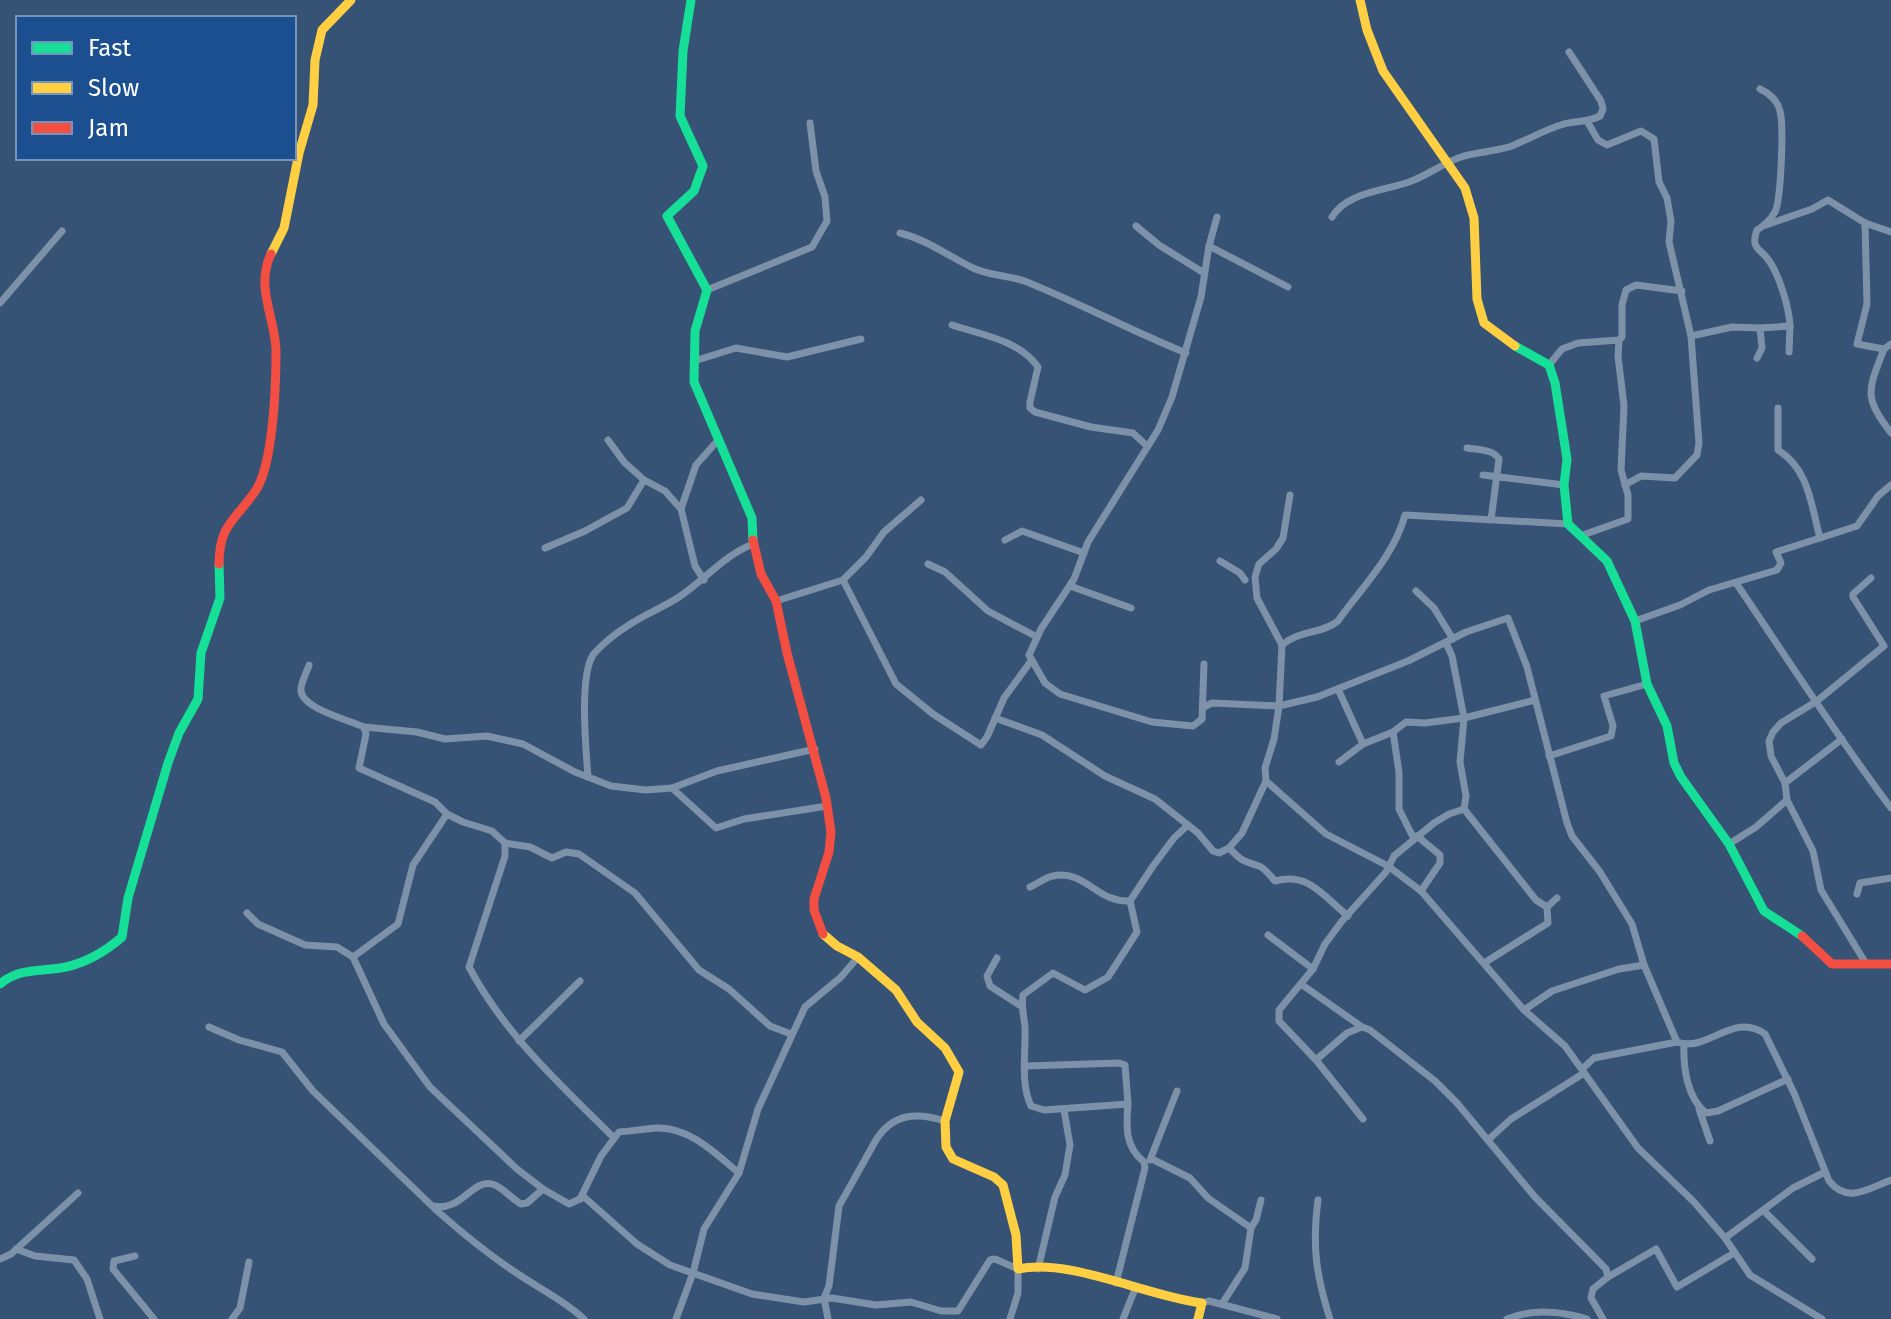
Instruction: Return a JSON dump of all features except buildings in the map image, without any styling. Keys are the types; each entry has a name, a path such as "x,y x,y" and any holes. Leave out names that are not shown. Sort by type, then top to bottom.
{"street":[{"path":"0,984 10,973 20,970 69,967 100,954 122,937 128,898 168,763 179,733 198,699 201,653 220,598 219,545 223,532 258,487 269,450 276,348 263,281 264,268 284,228 299,153 313,105 315,60 322,30 351,0"},
{"path":"691,0 683,51 680,116 703,166 694,191 667,216 707,290 695,331 694,382 752,518 753,544 761,574 776,601 787,653 815,749 831,832 814,910 823,935 858,957 896,990 917,1022 956,1063 959,1072 945,1121 944,1140 953,1159 994,1177 1003,1185 1016,1235 1018,1269 1018,1293 1010,1319"},
{"path":"1360,0 1367,30 1383,71 1465,188 1474,218 1477,299 1484,323 1506,341 1549,365 1555,383 1567,459 1564,485 1568,524 1607,561 1635,621 1647,684 1656,709 1667,726 1674,763 1681,777 1729,844 1764,911 1806,939 1832,964 1891,964"},
{"path":"1332,217 1336,210 1359,197 1379,188 1407,183 1439,169 1448,161 1509,147 1564,124 1600,116 1603,109 1601,101 1569,52"},
{"path":"1760,89 1768,92 1781,113 1779,199 1774,213 1764,226"},
{"path":"1587,121 1598,140 1607,145 1641,131 1654,139 1659,182 1667,198 1671,221 1669,242 1691,336 1699,443 1697,455 1675,478 1641,476 1625,485"},
{"path":"707,290 812,247 827,221 810,123"},
{"path":"1789,352 1789,308 1768,258 1756,247 1757,230 1828,200 1865,223 1891,232"},
{"path":"1204,664 1202,719 1193,726 1152,722 1060,694 1045,683 1029,655 1070,586 1088,542 1158,430 1186,353 1217,217"},
{"path":"1865,223 1867,304 1857,344 1887,346 1871,384 1871,397 1873,409 1891,433"},
{"path":"1136,226 1159,245 1204,273"},
{"path":"0,303 62,231"},
{"path":"900,233 921,238 972,267 988,273 1009,275 1065,298 1123,327 1186,353"},
{"path":"1209,246 1288,287"},
{"path":"1580,536 1628,519 1628,495 1621,470 1624,406 1619,340 1622,337 1622,305 1626,290 1636,285 1682,291"},
{"path":"952,325 1013,345 1029,354 1038,367 1030,402 1030,408 1035,412 1067,418 1091,427 1133,433 1146,445"},
{"path":"1691,336 1732,327 1790,326"},
{"path":"1757,358 1762,348 1760,328"},
{"path":"694,361 736,348 787,357 861,339"},
{"path":"1549,365 1562,349 1570,346 1619,340"},
{"path":"1778,408 1778,450 1801,469 1820,538"},
{"path":"704,580 695,566 681,509 683,495 696,465 719,439"},
{"path":"608,440 624,462 644,480 665,491 681,509"},
{"path":"1467,448 1496,454 1499,459 1491,520"},
{"path":"1483,475 1564,485"},
{"path":"545,548 627,508 644,480"},
{"path":"1635,621 1680,605 1709,590 1777,570 1781,563 1776,552 1857,526 1878,496 1891,485"},
{"path":"995,718 1042,735 1097,771 1155,799 1188,825 1213,851 1219,853 1229,848 1242,833 1266,781 1265,768 1274,739 1282,645 1262,611 1255,577 1259,564 1283,538 1290,495"},
{"path":"776,601 843,580 866,557 884,532 921,500"},
{"path":"1282,645 1302,633 1331,627 1338,621 1390,550 1400,533 1405,515 1568,524"},
{"path":"1005,540 1022,531 1084,553"},
{"path":"588,777 584,701 592,656 624,627 673,601 704,580 716,564 734,551 753,544"},
{"path":"1220,561 1240,573 1256,590"},
{"path":"928,564 945,572 988,611 1037,637"},
{"path":"1245,580 1255,577"},
{"path":"1865,962 1821,890 1813,851 1787,800 1785,783 1771,756 1769,741 1781,723 1817,701 1884,646 1853,597 1871,578"},
{"path":"843,580 896,684 933,714 981,745 1004,698 1031,661"},
{"path":"1736,583 1891,808"},
{"path":"1070,586 1131,608"},
{"path":"1416,591 1434,608 1449,641 1464,718 1460,762 1466,796 1464,809 1536,900 1547,907"},
{"path":"1204,707 1212,703 1279,706 1338,689 1508,618 1527,667 1572,836 1632,924 1644,965 1681,1043 1684,1064 1710,1141"},
{"path":"309,665 301,689 302,698 309,705 364,727 417,732 445,739 487,736 505,739 523,744 611,786 646,790 672,788 717,771 815,749"},
{"path":"1549,756 1611,736 1613,726 1604,696 1647,684"},
{"path":"1338,689 1363,744"},
{"path":"1339,762 1363,744 1393,732 1406,722 1464,718 1535,700"},
{"path":"364,727 366,734 359,768 435,802 447,814 463,822 492,831 505,843 530,847 552,858 566,852 579,854 635,893 699,970 729,989 770,1026 791,1034"},
{"path":"1393,732 1399,772 1399,809 1416,837 1440,855 1440,863 1421,891"},
{"path":"1785,783 1842,739"},
{"path":"1266,781 1326,834 1388,866 1421,891 1524,1010 1565,1046 1638,1148 1694,1202 1725,1238 1750,1275 1822,1319"},
{"path":"672,788 716,828 744,819 827,806"},
{"path":"1729,844 1756,827 1787,800"},
{"path":"1363,1119 1316,1060 1285,1029 1278,1015 1283,1003 1313,969 1325,944 1388,866 1416,837 1449,814 1464,809"},
{"path":"353,957 398,924 413,865 447,814"},
{"path":"1128,1104 1069,1107 1064,1110 1044,1110 1031,1106 1026,1090 1023,995 1053,973 1085,990 1108,977 1137,932 1130,901 1174,838 1188,825"},
{"path":"505,843 505,856 469,967 536,1062 614,1138"},
{"path":"1229,848 1241,861 1260,866 1275,881 1291,877 1304,879 1348,916"},
{"path":"1030,887 1054,875 1079,878 1112,901 1130,901"},
{"path":"1857,894 1860,883 1891,878"},
{"path":"1547,907 1557,898"},
{"path":"1484,963 1548,923 1547,907"},
{"path":"247,913 258,924 305,945 337,947 353,957 384,1024 430,1087 517,1169 543,1189 569,1204 584,1197 637,1244 670,1265 752,1294 804,1302 824,1298 876,1305 911,1302 941,1311 958,1311 990,1260 995,1259 1018,1269 1067,1270 1177,1300 1209,1301 1277,1319"},
{"path":"1268,935 1313,969"},
{"path":"676,1319 693,1273 704,1229 739,1173 758,1109 791,1034 805,1007 841,977 858,957"},
{"path":"997,958 987,976 990,986 1021,1006"},
{"path":"1524,1010 1552,991 1619,969 1644,965"},
{"path":"519,1041 580,981"},
{"path":"1301,984 1370,1030 1435,1081 1535,1197 1606,1269 1608,1277"},
{"path":"1488,1140 1511,1119 1583,1071 1594,1058 1681,1043 1696,1044 1727,1029 1744,1026 1757,1028 1765,1034 1788,1079 1825,1172 1837,1191 1845,1195 1891,1180"},
{"path":"209,1027 239,1040 282,1052 313,1091 432,1206 475,1243 569,1305 584,1319"},
{"path":"1316,1060 1347,1033 1362,1027"},
{"path":"1026,1066 1125,1065 1126,1128 1133,1154 1169,1165 1190,1178 1208,1198 1251,1228"},
{"path":"1698,1107 1706,1113 1718,1111 1788,1079"},
{"path":"1116,1283 1148,1161 1177,1091"},
{"path":"1038,1269 1055,1197 1065,1175 1070,1145 1064,1110"},
{"path":"828,1319 824,1298 829,1286 839,1206 881,1133 909,1114 945,1121"},
{"path":"580,1199 601,1156 619,1132 659,1128 677,1130 702,1143 739,1173"},
{"path":"1725,1238 1793,1188 1825,1172"},
{"path":"432,1206 454,1205 485,1184 497,1186 521,1204 527,1203 543,1189"},
{"path":"0,1259 16,1249 78,1193"},
{"path":"1222,1304 1245,1268 1251,1228 1261,1200"},
{"path":"1318,1200 1314,1249 1319,1286 1330,1319"},
{"path":"1764,1211 1812,1259"},
{"path":"16,1249 35,1256 74,1260 87,1279 100,1319"},
{"path":"1603,1319 1591,1298 1593,1289 1656,1249 1677,1287 1734,1253"},
{"path":"135,1256 114,1261 113,1269 154,1319"},
{"path":"232,1319 240,1308 249,1262"},
{"path":"1123,1319 1135,1289"},
{"path":"1198,1319 1202,1303"},
{"path":"941,1311 949,1319"},
{"path":"1507,1319 1535,1315 1587,1319"}],"traffic: fast":[{"path":"691,0 683,51 680,116 703,166 694,191 667,216 707,290 695,331 694,382 752,518 753,540"},
{"path":"1515,346 1549,365 1555,383 1567,459 1564,485 1568,524 1607,561 1635,621 1647,684 1667,726 1674,763 1729,844 1764,911 1802,936"},
{"path":"0,984 23,972 82,962 122,937 128,898 168,763 179,733 198,699 201,653 220,598 219,564"}],"traffic: slow":[{"path":"271,254 284,228 299,153 313,105 315,60 322,30 351,0"},
{"path":"1360,0 1367,30 1383,71 1465,188 1474,218 1477,299 1484,323 1515,346"},
{"path":"823,934 858,957 896,990 917,1022 945,1048 959,1072 945,1121 946,1147 953,1159 994,1177 1003,1185 1016,1235 1018,1269 1039,1267 1085,1273 1202,1303 1198,1319"}],"traffic: jam":[{"path":"219,564 225,531 258,486 269,449 276,362 275,338 265,290 271,254"},
{"path":"753,540 761,574 776,601 826,798 831,832 829,852 814,899 814,910 823,934"},
{"path":"1802,936 1832,964 1891,964"}]}
